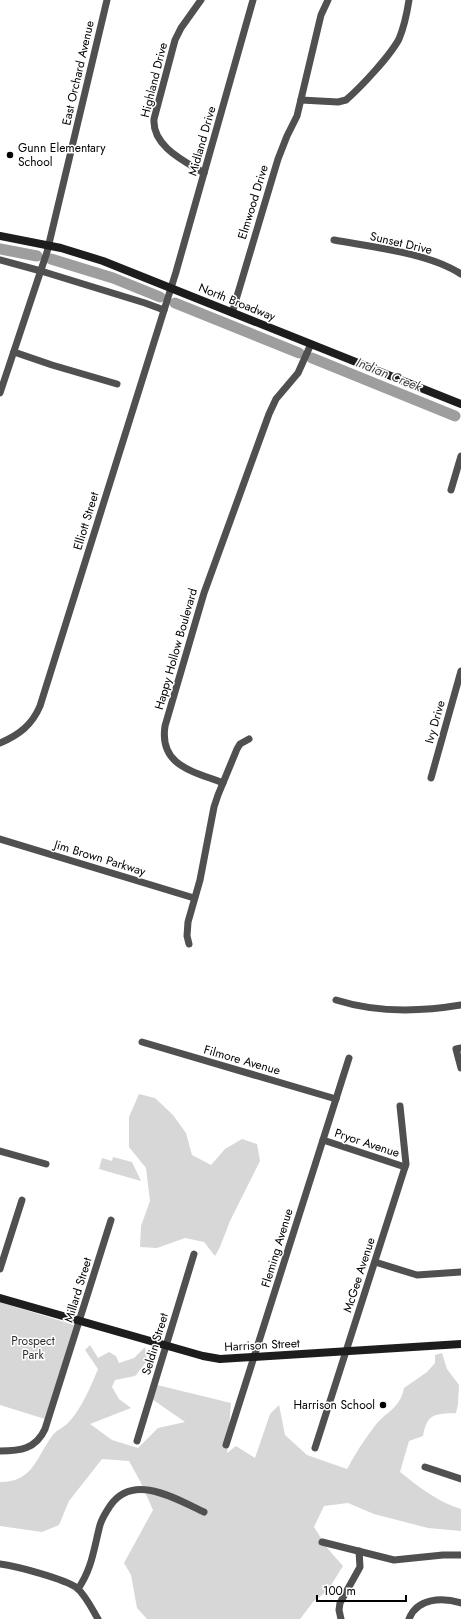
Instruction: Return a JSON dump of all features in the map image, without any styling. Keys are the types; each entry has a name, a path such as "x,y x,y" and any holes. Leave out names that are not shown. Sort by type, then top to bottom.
{"main road":[{"name":"North Broadway","path":"0,236 48,245 89,256 461,404"},
{"name":"Harrison Street","path":"0,1298 165,1346 212,1358 254,1358 461,1344"}],"street":[{"name":"East Orchard Avenue","path":"0,393 48,245 107,0"},
{"name":"Highland Drive","path":"201,0 181,28 175,40 154,119 154,126 157,138 166,147 204,173"},
{"name":"Midland Drive","path":"171,288 253,0"},
{"name":"Elmwood Drive","path":"232,313 278,159 297,116 321,15 328,0"},
{"path":"301,100 338,102 346,100 388,55 396,44 402,30 409,0"},
{"name":"Sunset Drive","path":"334,240 427,259 447,266 461,274"},
{"path":"0,260 41,270 164,310"},
{"name":"Elliott Street","path":"0,744 26,728 32,721 40,706 171,288"},
{"name":"Happy Hollow Boulevard","path":"223,783 183,766 172,759 164,741 165,726 204,593 269,414 276,399 298,373 311,344"},
{"path":"14,352 117,384"},
{"path":"451,490 461,456"},
{"name":"Ivy Drive","path":"431,778 461,671"},
{"path":"189,944 187,929 203,866 214,807 237,749 240,744 249,739"},
{"name":"Jim Brown Parkway","path":"0,839 194,898"},
{"path":"336,1000 373,1008 421,1010 461,1004"},
{"name":"Filmore Avenue","path":"142,1042 336,1099"},
{"path":"461,1048 456,1049 461,1068"},
{"name":"Fleming Avenue","path":"226,1445 349,1058"},
{"name":"McGee Avenue","path":"315,1448 405,1167 405,1149 400,1106"},
{"name":"Pryor Avenue","path":"323,1140 405,1167"},
{"path":"0,1151 46,1164"},
{"path":"0,1269 22,1200"},
{"name":"Millard Street","path":"0,1451 25,1449 35,1444 42,1436 48,1422 111,1220"},
{"name":"Seldin Street","path":"137,1441 194,1254"},
{"path":"375,1262 417,1275 461,1272"},
{"path":"425,1467 461,1479"},
{"path":"78,1589 90,1568 102,1520 113,1503 121,1495 136,1489 152,1490 204,1512"},
{"path":"322,1542 394,1560 443,1555 461,1555"},
{"path":"342,1619 339,1610 340,1603 360,1567 358,1551"},
{"path":"0,1564 19,1567 78,1589 98,1619"},
{"path":"409,1619 415,1609 424,1603 446,1600 461,1603"}],"green space":[{"path":"139,1094 155,1098 173,1115 186,1133 192,1155 211,1165 225,1149 242,1139 257,1144 260,1161 230,1221 215,1256 204,1242 185,1238 157,1248 140,1247 141,1226 150,1201 146,1168 129,1147 129,1117"},
{"path":"113,1157 132,1162 141,1181 99,1169 102,1158 112,1161"},
{"name":"Prospect Park","path":"0,1302 74,1325 45,1419 0,1405"},
{"path":"90,1345 98,1358 109,1352 116,1356 119,1363 134,1358 145,1347 147,1361 135,1376 115,1380 112,1387 119,1399 131,1408 90,1424 112,1440 138,1448 158,1428 185,1422 152,1399 157,1385 231,1403 227,1453 236,1446 255,1458 270,1414 279,1405 285,1435 307,1455 347,1469 374,1427 399,1401 404,1388 427,1372 435,1363 435,1355 442,1353 447,1369 459,1385 456,1413 433,1416 427,1423 423,1436 409,1441 400,1472 437,1498 461,1509 461,1531 428,1528 374,1514 348,1503 324,1506 314,1527 328,1549 343,1566 328,1590 313,1602 300,1619 147,1619 137,1608 131,1575 124,1563 153,1510 129,1461 102,1459 69,1501 59,1525 42,1532 0,1526 0,1482 20,1478 27,1473 54,1434 68,1423 77,1411 85,1398 98,1369 85,1350"}],"waterway":[{"name":"Indian Creek","path":"0,249 37,256"},
{"name":"Indian Creek","path":"51,259 113,278 160,297"},
{"name":"Indian Creek","path":"175,303 299,353"},
{"name":"Indian Creek","path":"312,358 455,416"}],"place":[{"name":"Gunn Elementary School","path":"10,155"},
{"name":"Harrison School","path":"383,1405"}]}
